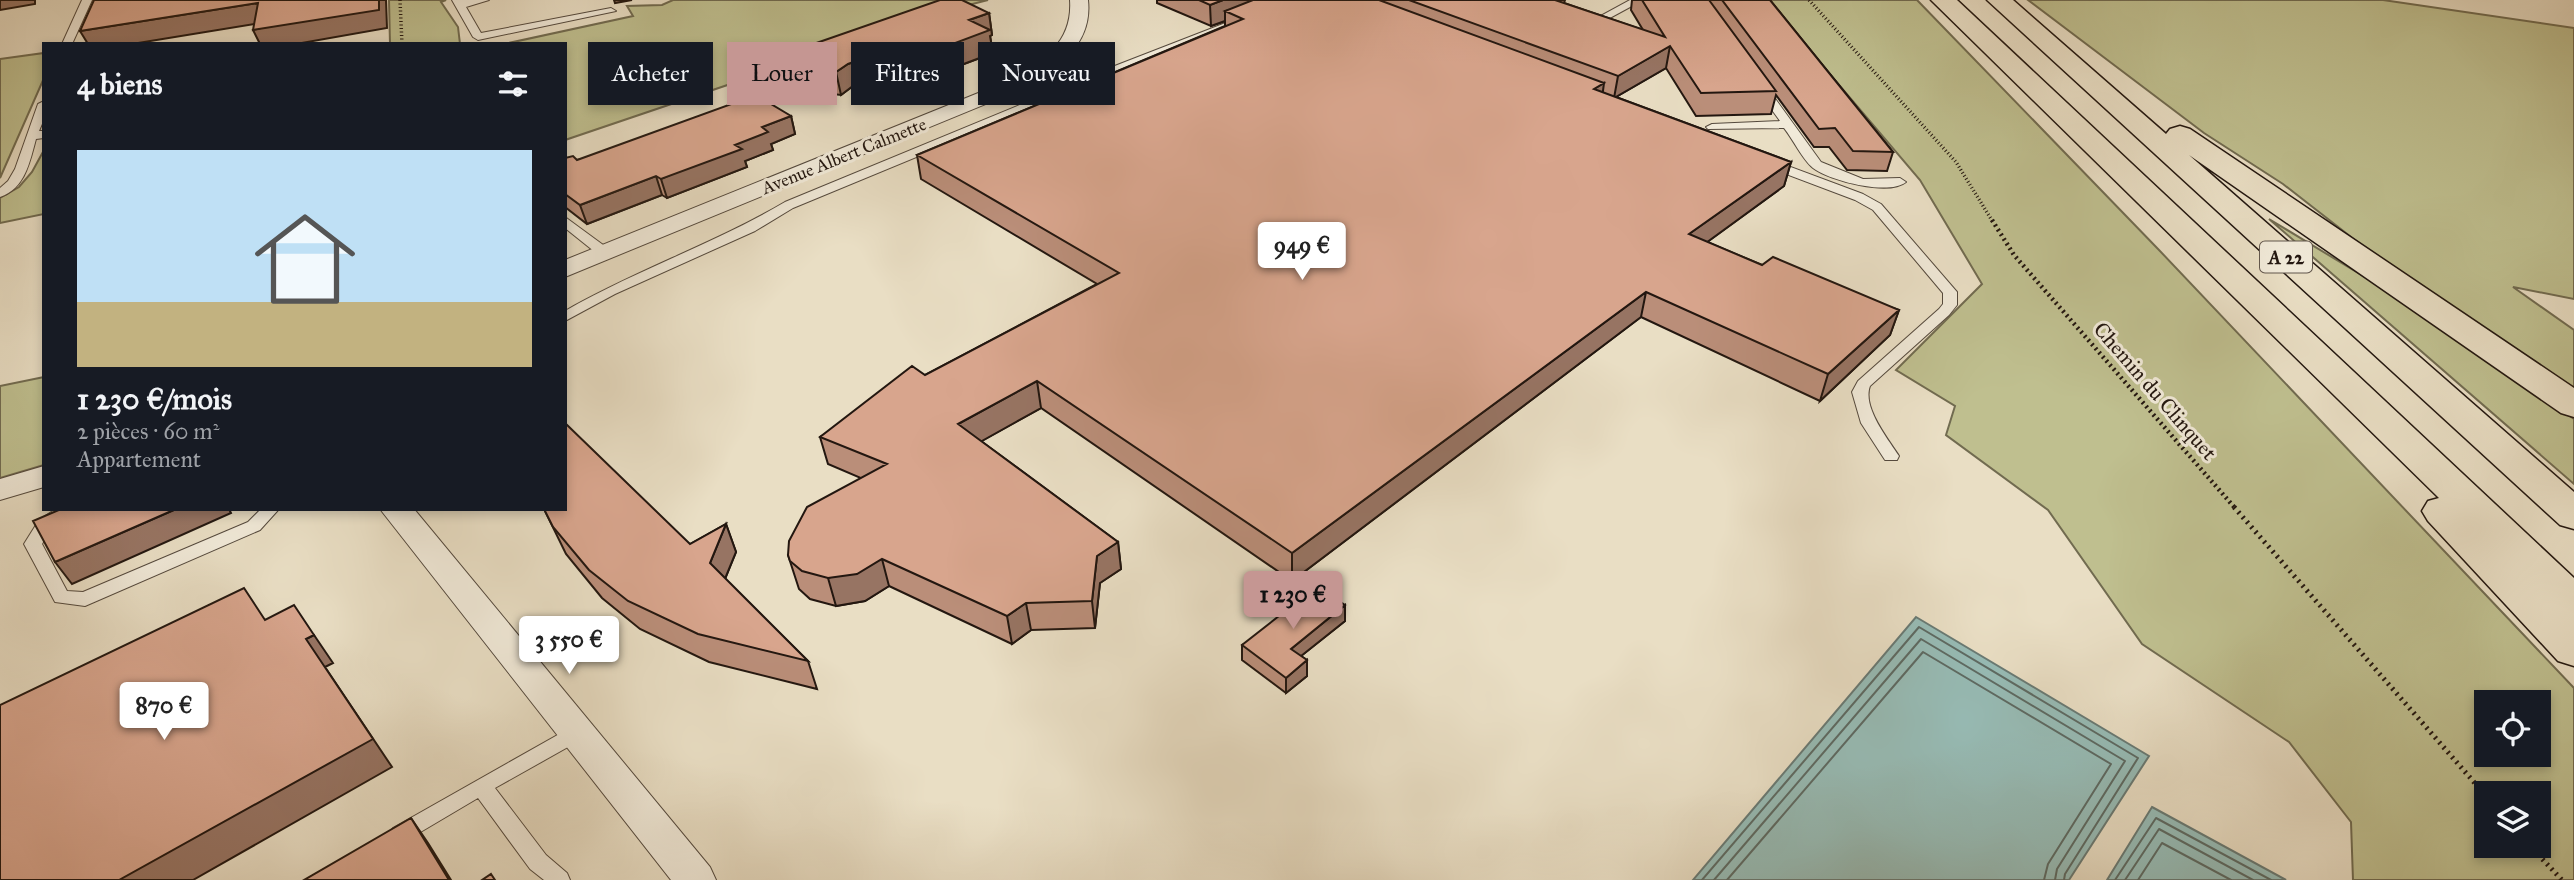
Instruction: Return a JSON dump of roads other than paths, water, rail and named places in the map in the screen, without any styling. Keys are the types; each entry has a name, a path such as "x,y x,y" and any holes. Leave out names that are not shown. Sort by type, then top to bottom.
{"highway":[{"name":"A 22","path":"1943,0 2574,604"},
{"name":"A 22","path":"1998,0 2574,515"},
{"path":"2008,0 2121,92 2183,137 2574,405"},
{"path":"2332,372 2408,474 2574,649"}],"street":[{"name":"Avenue Albert Calmette","path":"567,268 1015,85 1052,61 1073,38 1081,17 1079,0"},
{"path":"0,490 42,477"},
{"path":"398,511 696,880"}],"lane":[{"path":"68,42 87,0"},
{"path":"484,0 458,2 478,37 611,11"},
{"path":"1591,24 1638,0"},
{"path":"567,316 611,292 750,228 789,205 1111,71 1259,13"},
{"path":"1756,80 1817,165 1861,183 1900,182"},
{"path":"0,193 7,190 19,174 37,135 42,113"},
{"path":"1712,127 1788,124"},
{"path":"1755,158 1859,197 1877,207 1950,292 1950,305 1944,312 1863,384 1860,392 1869,423 1891,456"},
{"path":"567,223 604,253"},
{"path":"66,511 45,524 33,544 61,597 85,599 254,526 269,511"},
{"path":"379,846 577,732"},
{"path":"481,786 538,862 559,880"}],"water":[{"path":"1916,617 2149,756 2069,880 1693,880"},
{"path":"2152,807 2286,880 2107,880"}]}
